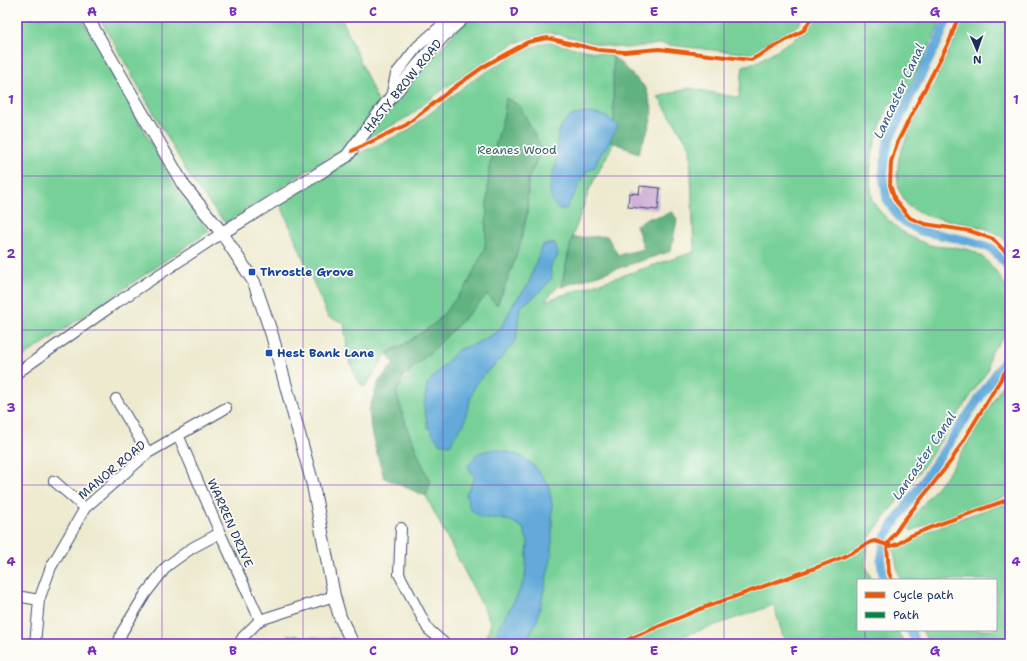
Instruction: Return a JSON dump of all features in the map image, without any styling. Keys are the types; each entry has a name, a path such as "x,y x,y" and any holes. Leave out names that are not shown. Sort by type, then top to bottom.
{"street":[{"path":"87,17 184,186 222,233 254,282 272,336 313,485 334,596 340,617 353,644"},
{"path":"391,97 396,74 417,47 451,17"},
{"name":"HASTY BROW ROAD","path":"222,233 347,156 391,97 443,36 464,17"},
{"path":"17,373 116,303 222,233"},
{"path":"116,399 148,454"},
{"name":"MANOR ROAD","path":"35,644 39,600 51,567 85,508 148,454 226,408"},
{"name":"WARREN DRIVE","path":"178,437 260,620"},
{"path":"54,481 85,508"},
{"path":"401,528 399,574 428,629 446,644"},
{"path":"118,644 122,632 146,593 167,566 192,548 220,533"},
{"path":"17,596 39,600"},
{"path":"239,644 260,620 334,596"}],"green space":[{"path":"17,17 81,17 176,188 209,231 26,355 17,363"},
{"path":"99,17 341,17 379,104 346,146 225,223 194,184"},
{"path":"472,17 804,17 798,26 750,54 659,44 626,48 601,45 550,32 515,43 446,87 409,116 366,140 375,127 453,34"},
{"path":"815,17 942,17 903,100 889,104 877,135 872,156 870,178 873,200 881,212 904,233 930,245 970,250 986,260 1006,286 1011,305 1008,326 1001,341 990,355 988,370 928,460 869,538 865,565 872,579 857,579 857,631 898,631 905,644 785,644 774,605 660,644 485,644 491,623 426,496 430,483 407,428 396,392 408,376 408,372 437,346 487,295 497,305 520,244 527,214 528,179 541,149 520,106 506,98 504,115 489,168 485,248 468,284 437,322 405,344 387,353 365,387 357,381 348,357 344,323 328,317 280,203 355,155 406,132 469,83 515,54 547,42 613,56 613,109 619,115 621,129 590,188 572,238 562,282 545,301 694,252 690,147 658,97 689,88 739,98 743,66 757,62 806,32"},
{"path":"963,17 1010,17 1010,246 1000,235 984,228 924,215 908,206 899,190 897,175 899,157 909,131 954,41"},
{"path":"613,56 646,88 653,112 647,132 638,153 608,140 614,123"},
{"name":"Reanes Wood","path":"506,98 520,106 542,149 528,179 527,214 520,244 509,276 497,305 487,295 437,346 405,375 396,392 407,428 430,483 426,496 384,478 372,436 369,410 379,381 394,364 387,353 405,344 437,322 468,284 485,248 489,168 504,115"},
{"path":"672,212 677,219 671,251 561,287 572,238 607,236 618,255 644,249 636,225 649,218 659,217"},
{"path":"1010,373 1010,495 911,531 907,525 954,465"},
{"path":"1010,502 1010,644 929,644 922,631 997,631 997,579 900,579 893,549 921,534"},
{"path":"288,635 338,639 342,644 286,644"}],"water":[{"path":"585,113 603,116 610,119 618,126 607,146 598,158 595,167 587,171 566,209 558,209 551,197 550,186 556,162 560,128 568,118"},
{"path":"555,243 558,255 550,268 552,278 538,294 520,307 516,340 496,364 484,374 474,388 464,424 450,445 439,443 428,427 424,407 427,384 458,350 475,344 499,331 514,303 528,285 542,245"},
{"path":"495,449 521,456 534,466 548,483 552,504 552,554 537,621 525,644 494,644 499,627 517,596 525,578 528,542 523,528 511,521 495,518 482,518 470,509 466,494 475,478 468,466 478,453"}],"building":[{"path":"640,186 660,188 658,210 628,207 629,193 639,194"}],"waterway":[{"name":"Lancaster Canal","path":"948,17 938,42 888,141 883,175 887,199 900,219 921,231 970,241 991,248 1010,268"},
{"name":"Lancaster Canal","path":"884,579 881,562 885,537 1010,353"},
{"name":"Lancaster Canal","path":"910,631 917,644"}],"marked path":[{"path":"969,22 971,17"}],"cycle path":[{"path":"352,151 406,125 486,65 528,42 547,38 599,50 625,52 659,49 751,60 804,30 812,17"},
{"path":"958,17 950,40 897,143 891,162 890,185 895,200 910,218 925,224 970,231 993,239 1010,257"},
{"path":"892,579 889,573 887,545 902,523 951,461 1010,364"},
{"path":"617,644 700,609 843,557 871,542 875,541 891,546 898,544 910,536 937,525 1010,499"}],"place":[{"name":"Throstle Grove","path":"252,272"},
{"name":"Hest Bank Lane","path":"269,353"}]}
